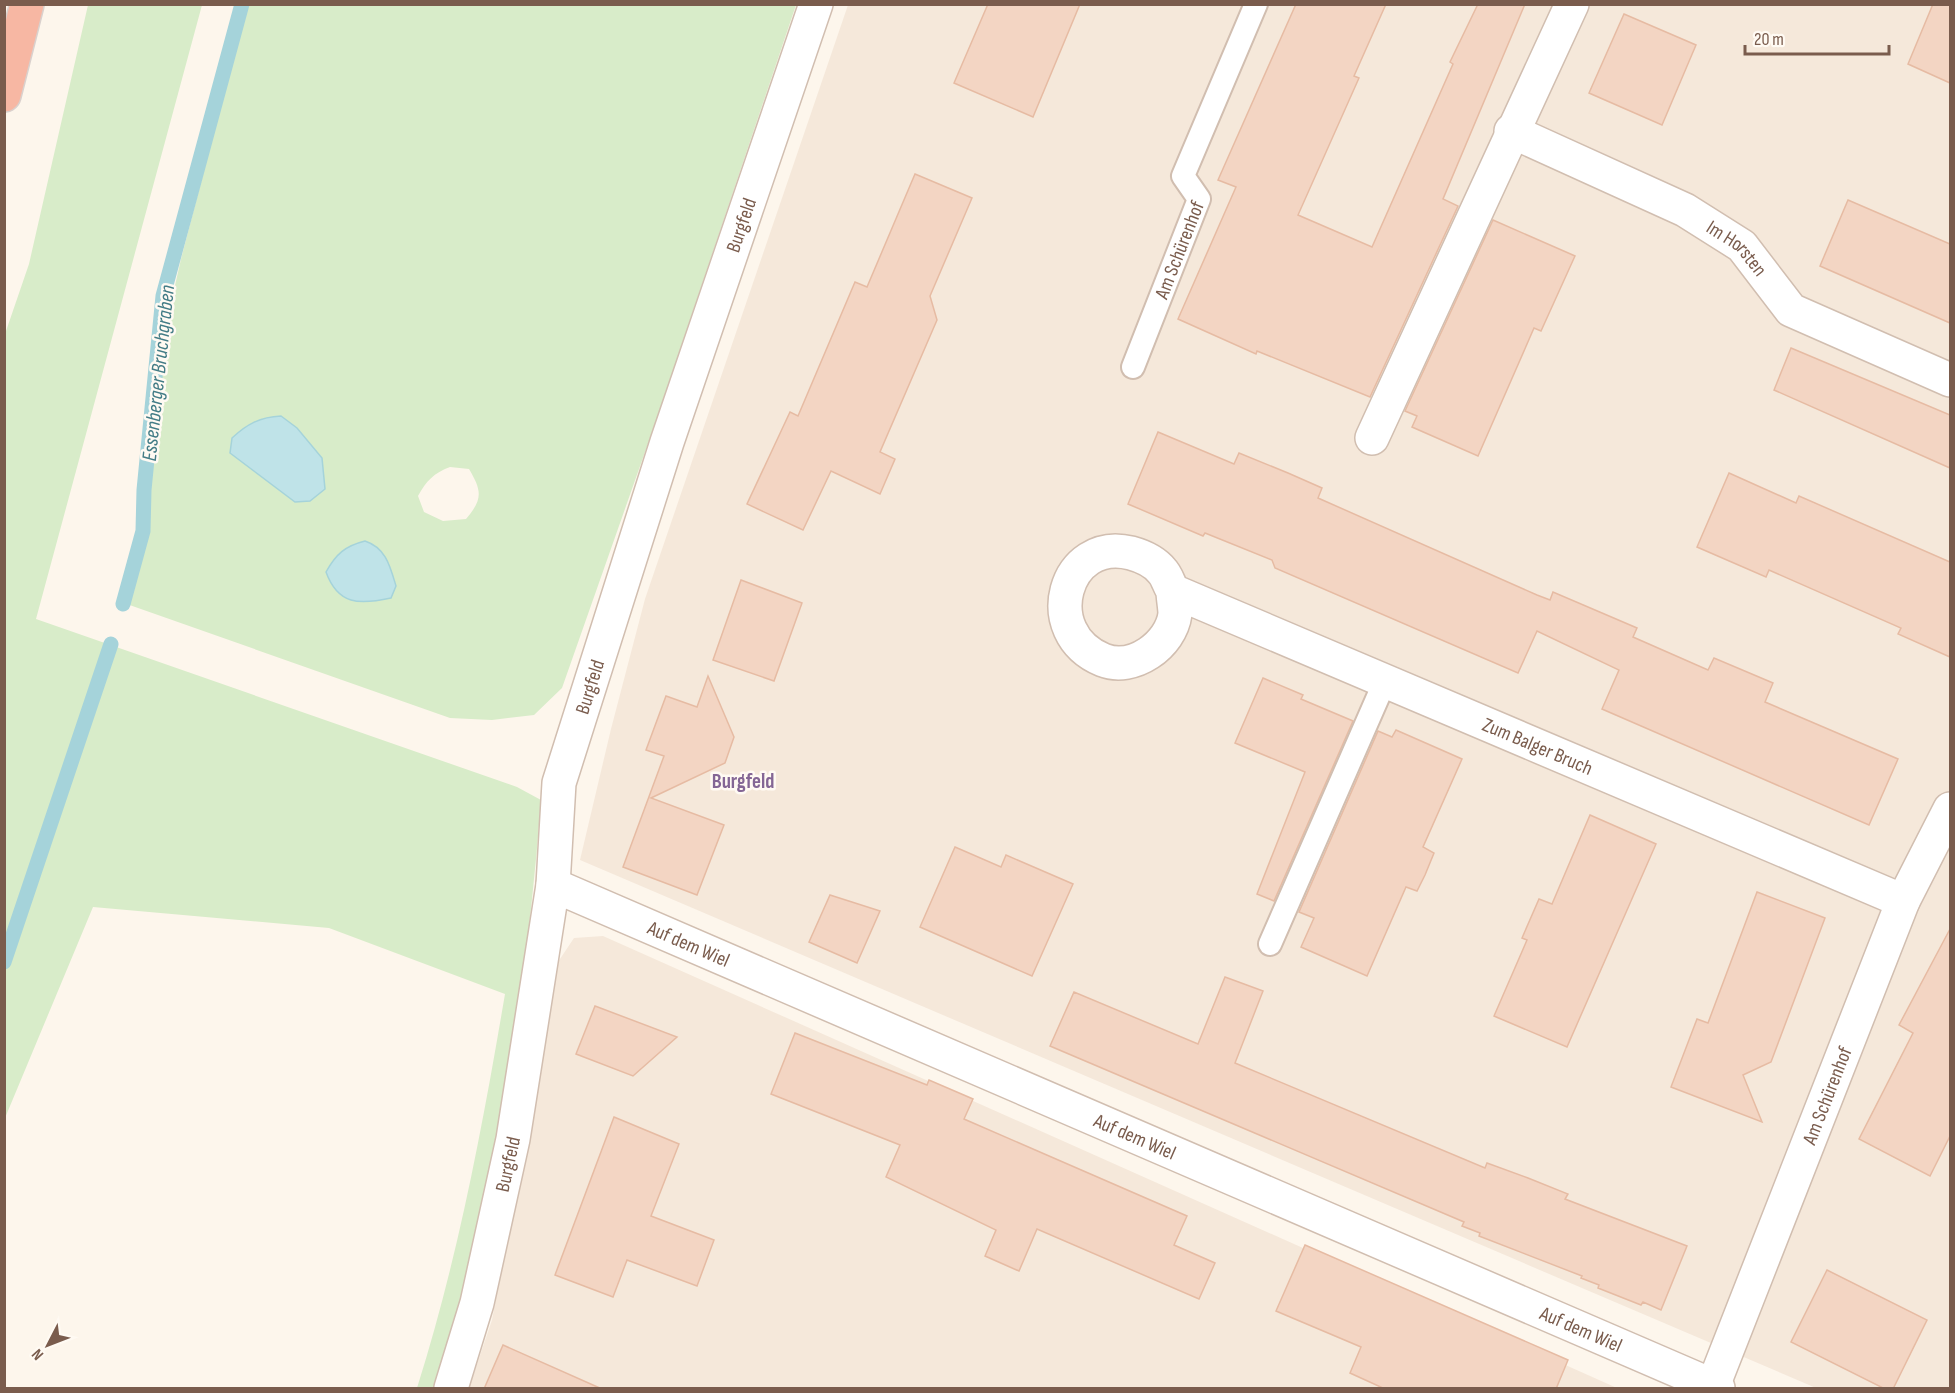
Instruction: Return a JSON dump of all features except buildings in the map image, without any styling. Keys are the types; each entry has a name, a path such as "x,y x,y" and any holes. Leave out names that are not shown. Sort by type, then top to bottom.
{"highway":[{"path":"4,95 27,4"}],"street":[{"name":"Burgfeld","path":"451,1389 477,1303 513,1139 553,885 560,783 667,442 816,4"},
{"path":"1372,438 1511,131 1572,4"},
{"name":"Im Horsten","path":"1511,131 1685,210 1742,246 1791,310 1950,380"},
{"name":"Zum Balger Bruch","path":"1173,591 1903,901"},
{"name":"Am Schürenhof","path":"1715,1387 1903,901 1950,809"},
{"name":"Auf dem Wiel","path":"553,885 1715,1387"}],"lane":[{"name":"Am Schürenhof","path":"1133,367 1199,199 1183,176 1256,4"},
{"path":"1270,944 1385,681"}],"shaded area":[{"path":"848,5 1950,5 1950,1388 1816,1388 580,860 645,599"},
{"path":"603,936 1617,1388 469,1388 492,1320 558,962 574,938"}],"green space":[{"path":"88,5 202,5 36,619 517,787 541,800 526,949 505,1097 475,1244 437,1388 417,1388 445,1291 468,1193 505,994 329,928 93,907 5,1118 5,334 29,264"},
{"path":"247,5 796,5 658,415 562,688 534,715 492,720 450,718 121,602 145,503 143,427 181,259","holes":["450,467 469,469 479,495 466,519 443,521 424,512 418,496 431,478"]}],"water":[{"path":"281,416 297,428 322,458 325,489 310,501 295,502 230,453 232,438 243,429 254,422"},
{"path":"365,541 378,548 389,565 396,586 391,598 369,602 351,600 343,597 331,583 326,572 334,560 347,548"}],"waterway":[{"name":"Essenberger Bruchgraben","path":"123,604 143,531 144,490 163,296 242,4"},
{"name":"Essenberger Bruchgraben","path":"4,962 111,644"}],"district":[{"name":"Burgfeld","path":"743,781"}]}
